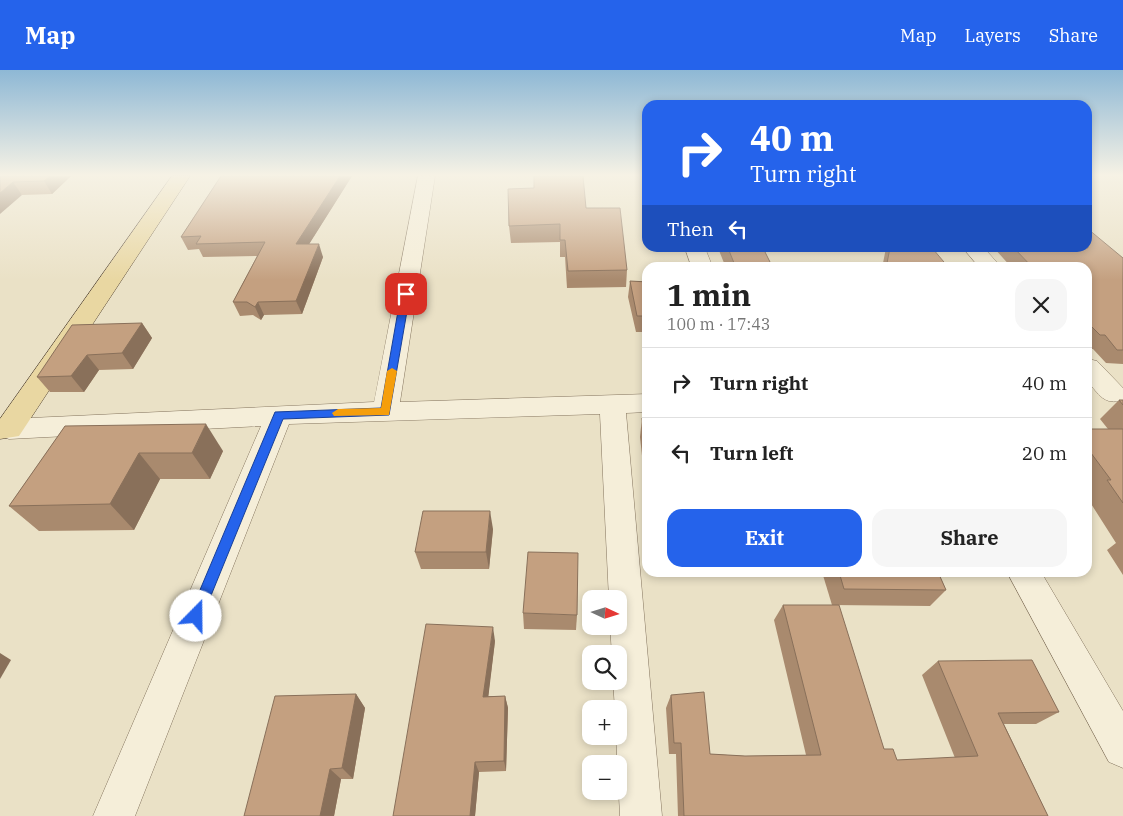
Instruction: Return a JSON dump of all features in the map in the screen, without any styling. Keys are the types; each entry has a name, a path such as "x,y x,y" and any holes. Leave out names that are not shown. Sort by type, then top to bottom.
{"main road":[{"path":"5,429 157,211"}],"street":[{"path":"385,412 420,211"},
{"path":"977,252 986,262"},
{"path":"1092,370 1119,394"},
{"path":"1092,394 1119,394"},
{"path":"5,429 279,415 642,403"},
{"path":"612,404 641,816"},
{"path":"114,816 279,415"},
{"path":"1026,577 1123,748"}],"building":[{"path":"198,211 317,211 296,244 319,244 296,301 258,302 255,307 247,302 233,302 265,242 196,244 201,236 181,237"},
{"path":"509,211 620,211 627,270 568,271 565,240 560,240 560,224 509,226"},
{"path":"1092,232 1123,258 1123,350 1117,350 1105,335 1100,335 1092,327 1092,262 1027,262 1018,252 1092,252"},
{"path":"730,252 765,252 770,262 734,262"},
{"path":"889,252 936,252 944,262 887,262"},
{"path":"630,281 642,282 642,316 637,316"},
{"path":"142,323 122,353 87,355 71,376 37,377 72,325"},
{"path":"206,424 192,453 139,453 110,504 9,506 65,426"},
{"path":"1092,429 1123,429 1123,503 1107,480 1111,480 1092,454"},
{"path":"423,511 490,511 486,552 415,552"},
{"path":"528,552 578,553 577,615 523,613"},
{"path":"840,577 940,577 946,590 844,589"},
{"path":"783,605 839,605 884,749 893,749 897,760 978,756 938,661 1032,660 1059,712 998,713 1048,816 684,816 681,743 674,743 671,695 704,692 710,754 745,756 821,755"},
{"path":"426,624 493,627 483,697 505,696 504,761 475,762 470,816 393,816"},
{"path":"356,694 342,768 330,769 320,816 244,816 275,696"}],"slow traffic":[{"path":"338,413 385,412 392,371"}],"route":[{"path":"196,616 279,415 385,412 406,294"}]}
